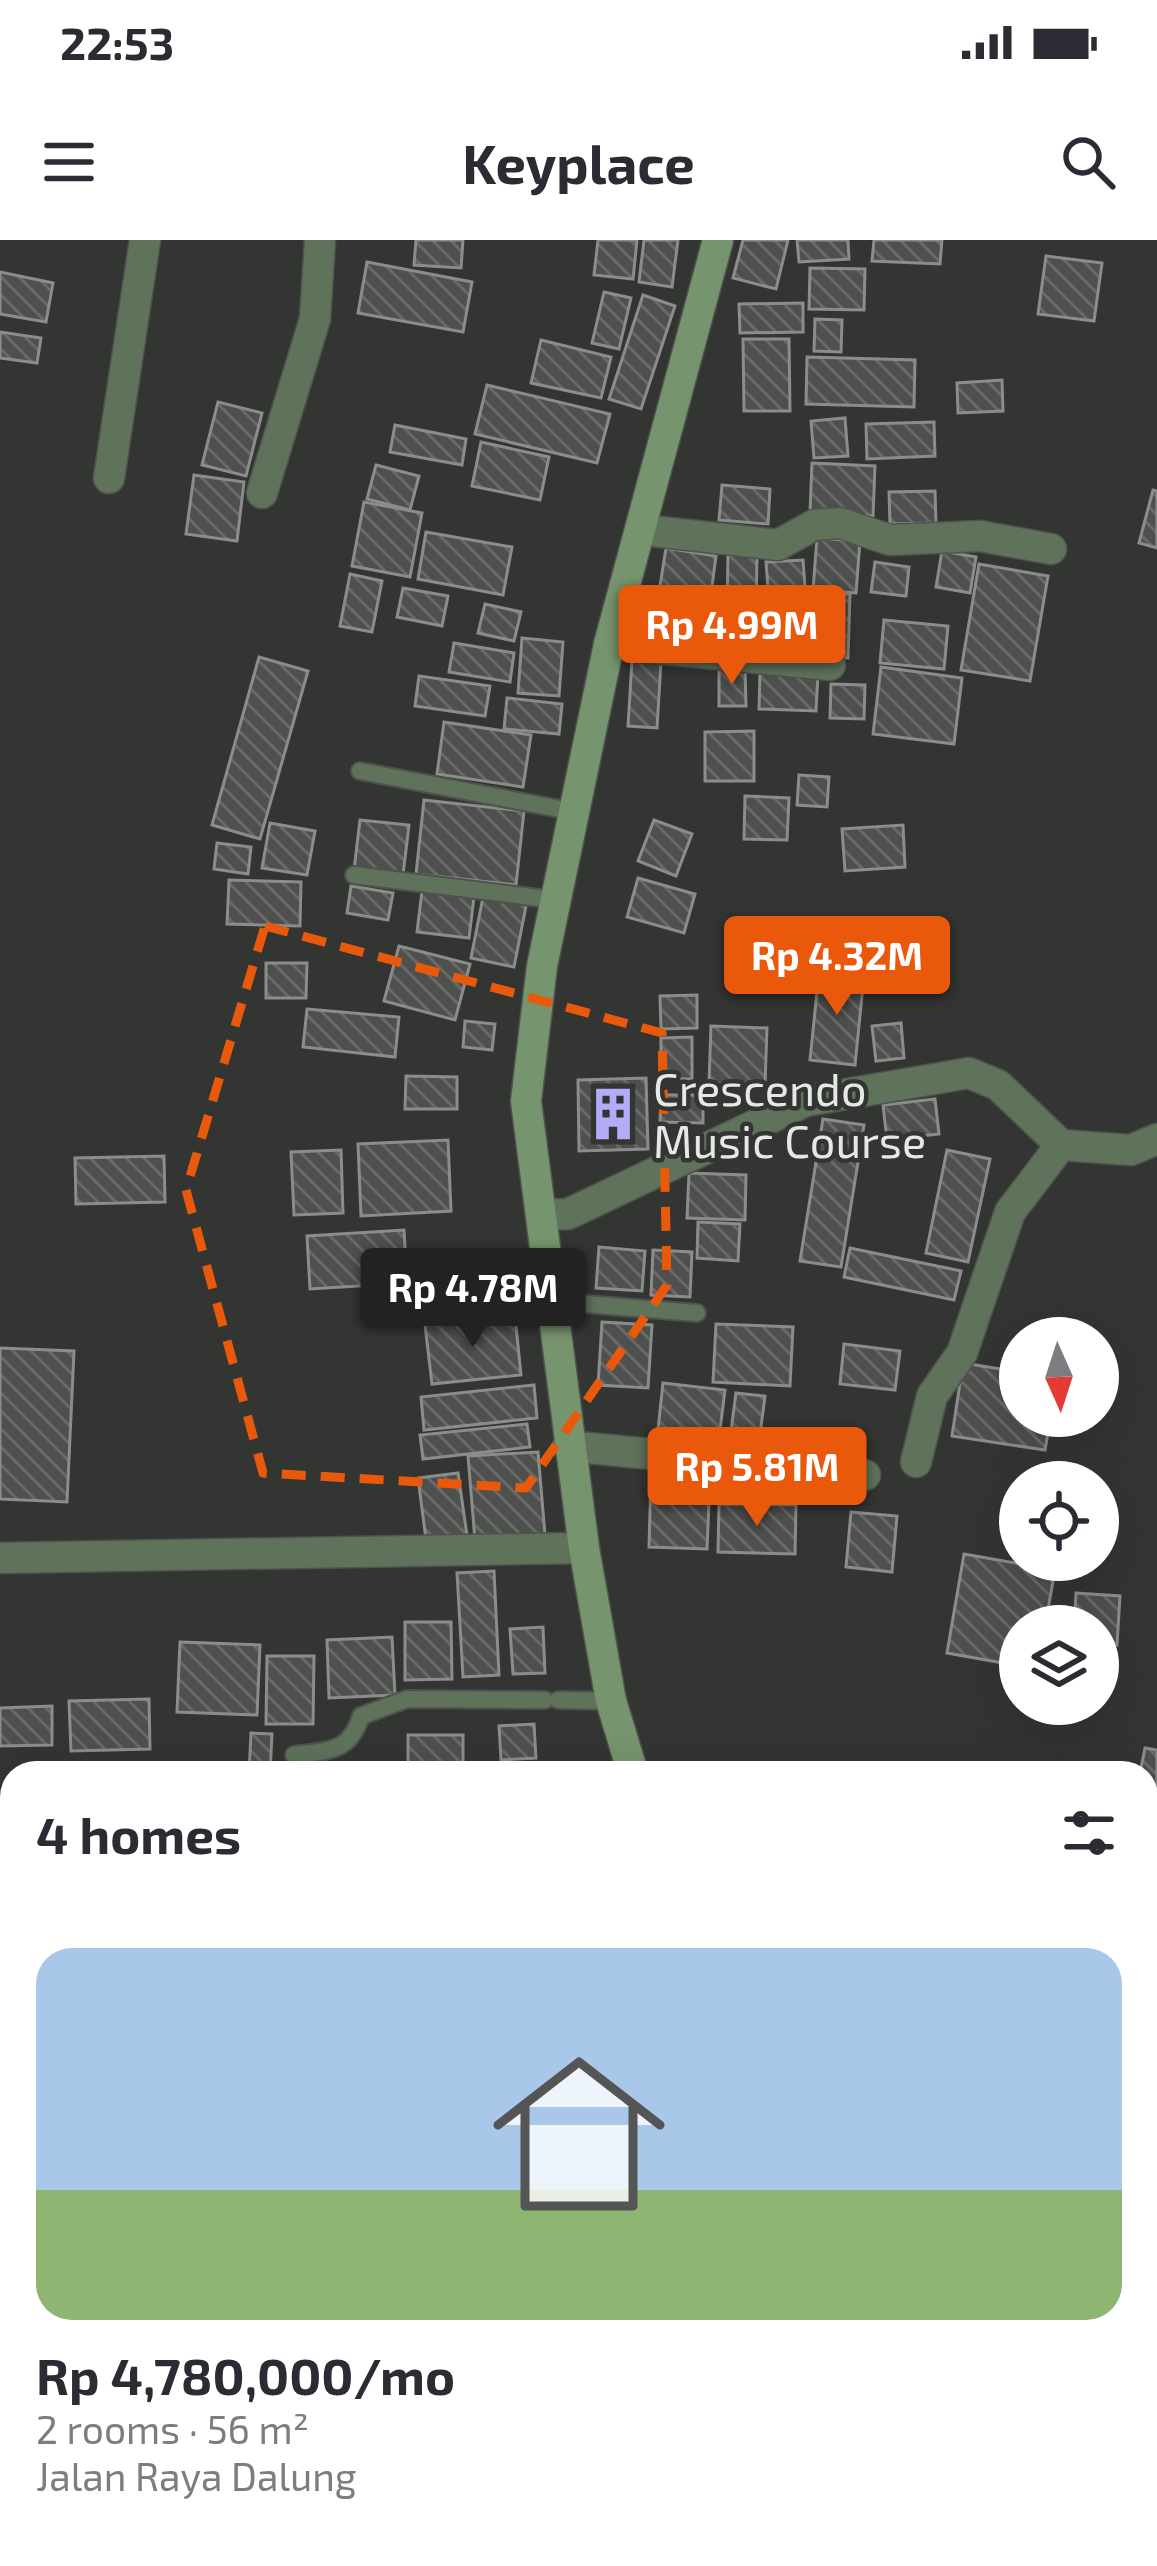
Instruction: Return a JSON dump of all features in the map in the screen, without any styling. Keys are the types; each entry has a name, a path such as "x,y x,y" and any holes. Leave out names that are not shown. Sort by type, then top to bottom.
{"main road":[{"path":"629,1761 611,1701 568,1446 526,1101 542,966 609,644 644,530 718,240"}],"street":[{"path":"109,478 145,240"},
{"path":"262,493 315,319 320,240"},
{"path":"644,530 778,545 814,525 840,523 890,540 980,536 1051,549"},
{"path":"609,644 830,665"},
{"path":"541,1215 568,1214 806,1101 969,1073 998,1085 1061,1145 1131,1150 1157,1139"},
{"path":"916,1462 932,1396 962,1353 1010,1212 1061,1145"},
{"path":"568,1446 865,1475"},
{"path":"0,1558 584,1548"}],"lane":[{"path":"360,771 576,812"},
{"path":"355,875 556,900"},
{"path":"548,1301 698,1313"},
{"path":"294,1755 344,1747 354,1738 361,1716 407,1699 611,1701"}],"highlighted area":[{"path":"265,926 662,1033 667,1285 526,1488 263,1473 186,1190"}],"building":[{"path":"416,240 463,240 461,268 414,265"},
{"path":"598,240 637,240 633,279 594,275"},
{"path":"644,240 678,240 672,287 639,282"},
{"path":"743,240 788,240 776,289 733,278"},
{"path":"797,240 848,240 849,259 799,262"},
{"path":"874,240 942,240 940,264 872,261"},
{"path":"1046,256 1102,263 1094,321 1038,314"},
{"path":"367,262 472,282 463,332 358,313"},
{"path":"810,268 865,269 864,310 809,309"},
{"path":"0,272 53,283 46,322 0,314"},
{"path":"604,292 631,298 619,349 592,343"},
{"path":"643,295 675,306 641,409 609,399"},
{"path":"803,303 803,332 740,333 739,304"},
{"path":"815,319 842,320 841,352 814,351"},
{"path":"0,332 41,338 37,363 0,358"},
{"path":"743,339 789,339 790,411 744,411"},
{"path":"541,340 611,357 601,398 531,383"},
{"path":"807,357 915,360 914,407 806,404"},
{"path":"1002,380 1003,411 958,413 957,383"},
{"path":"487,385 610,414 597,463 475,434"},
{"path":"218,402 262,413 246,476 202,465"},
{"path":"845,418 848,456 814,458 811,421"},
{"path":"934,422 935,456 867,459 866,424"},
{"path":"395,425 466,439 462,465 390,452"},
{"path":"481,442 549,457 540,500 472,486"},
{"path":"812,463 875,466 873,516 810,513"},
{"path":"376,465 419,476 410,510 367,499"},
{"path":"194,475 244,482 237,541 186,534"},
{"path":"722,485 770,489 768,524 719,520"},
{"path":"1153,490 1157,491 1157,548 1139,543"},
{"path":"935,491 936,523 890,524 889,492"},
{"path":"364,502 422,513 410,577 352,566"},
{"path":"426,532 512,547 503,595 418,579"},
{"path":"817,538 860,541 856,593 813,590"},
{"path":"666,548 716,556 711,594 660,586"},
{"path":"942,551 976,557 970,593 936,587"},
{"path":"728,553 757,553 756,612 727,612"},
{"path":"803,560 806,600 769,602 766,562"},
{"path":"875,562 909,567 906,596 871,592"},
{"path":"979,564 1048,576 1030,681 961,670"},
{"path":"350,574 382,581 372,632 340,626"},
{"path":"403,588 448,596 442,626 397,617"},
{"path":"820,593 850,594 848,658 817,657"},
{"path":"485,604 521,612 514,641 478,633"},
{"path":"776,609 809,611 808,655 775,654"},
{"path":"723,616 767,617 766,654 722,653"},
{"path":"884,620 948,626 944,669 880,663"},
{"path":"522,638 563,642 559,696 518,693"},
{"path":"454,643 514,653 510,682 449,672"},
{"path":"259,657 308,671 260,839 212,825"},
{"path":"632,661 661,662 657,728 628,726"},
{"path":"881,667 962,678 954,744 873,734"},
{"path":"745,668 746,706 719,706 719,669"},
{"path":"760,671 818,673 816,711 759,709"},
{"path":"419,676 490,686 485,716 415,706"},
{"path":"831,684 865,685 864,719 830,718"},
{"path":"507,698 562,704 559,734 504,729"},
{"path":"444,722 531,735 523,787 437,774"},
{"path":"754,731 754,781 705,781 705,732"},
{"path":"799,775 829,777 827,807 797,805"},
{"path":"745,796 789,798 787,840 744,839"},
{"path":"424,800 524,811 516,885 416,874"},
{"path":"360,820 409,825 403,875 354,870"},
{"path":"654,820 692,834 676,876 638,861"},
{"path":"270,823 315,831 307,875 262,868"},
{"path":"903,825 905,867 845,871 842,829"},
{"path":"217,843 251,847 248,874 214,869"},
{"path":"638,878 695,894 684,933 627,917"},
{"path":"229,880 301,882 300,926 227,924"},
{"path":"351,886 393,893 388,920 347,913"},
{"path":"422,891 474,897 469,938 417,932"},
{"path":"484,892 527,901 514,967 471,958"},
{"path":"917,929 917,955 870,956 870,930"},
{"path":"399,946 470,964 455,1020 384,1001"},
{"path":"266,963 307,963 306,998 266,998"},
{"path":"819,972 864,976 855,1065 810,1060"},
{"path":"697,995 697,1028 661,1029 660,996"},
{"path":"307,1009 399,1017 395,1057 303,1047"},
{"path":"465,1021 495,1024 492,1050 463,1047"},
{"path":"901,1023 904,1058 876,1061 872,1026"},
{"path":"711,1026 767,1028 765,1085 709,1083"},
{"path":"692,1037 692,1079 661,1079 661,1038"},
{"path":"406,1076 457,1077 457,1109 405,1109"},
{"name":"Crescendo Music Course","path":"646,1078 648,1149 579,1151 578,1080"},
{"path":"661,1095 703,1095 703,1123 660,1122"},
{"path":"935,1099 939,1134 887,1140 883,1105"},
{"path":"823,1119 864,1125 841,1267 800,1261"},
{"path":"448,1140 451,1211 361,1216 358,1144"},
{"path":"341,1150 343,1213 294,1215 291,1152"},
{"path":"947,1150 990,1159 968,1262 926,1253"},
{"path":"164,1156 165,1202 76,1204 75,1158"},
{"path":"689,1173 746,1175 745,1220 687,1218"},
{"path":"698,1222 740,1224 738,1261 697,1258"},
{"path":"404,1230 407,1283 310,1289 307,1236"},
{"path":"599,1247 645,1251 642,1291 596,1288"},
{"path":"850,1248 961,1271 954,1300 844,1277"},
{"path":"653,1250 692,1252 690,1297 651,1295"},
{"path":"515,1316 521,1375 432,1384 425,1325"},
{"path":"602,1322 652,1325 648,1388 598,1385"},
{"path":"716,1324 793,1327 790,1386 713,1382"},
{"path":"844,1344 900,1351 895,1390 840,1384"},
{"path":"0,1348 74,1351 67,1502 0,1499"},
{"path":"963,1363 999,1369 999,1437 1047,1437 1045,1450 952,1436"},
{"path":"663,1383 725,1390 718,1446 657,1439"},
{"path":"534,1385 537,1418 424,1430 421,1397"},
{"path":"736,1393 765,1396 758,1450 729,1446"},
{"path":"527,1424 530,1447 423,1459 420,1435"},
{"path":"538,1452 545,1535 475,1540 468,1456"},
{"path":"458,1473 468,1542 427,1547 418,1478"},
{"path":"651,1476 710,1478 707,1549 649,1547"},
{"path":"719,1504 796,1505 795,1554 718,1552"},
{"path":"851,1512 897,1516 892,1572 846,1567"},
{"path":"964,1554 999,1560 999,1581 1053,1581 1049,1605 999,1605 999,1662 947,1653"},
{"path":"494,1571 499,1675 463,1677 457,1573"},
{"path":"1076,1593 1120,1596 1119,1612 1119,1605 1075,1605"},
{"path":"405,1622 451,1622 452,1679 405,1680"},
{"path":"543,1627 545,1673 513,1674 510,1629"},
{"path":"392,1637 395,1695 329,1698 327,1640"},
{"path":"180,1642 260,1645 257,1715 177,1712"},
{"path":"267,1656 314,1656 313,1724 266,1724"},
{"path":"149,1699 150,1749 71,1751 69,1701"},
{"path":"52,1706 52,1745 0,1746 0,1708"},
{"path":"534,1724 536,1758 501,1760 499,1726"},
{"path":"251,1733 272,1734 271,1761 250,1761"},
{"path":"408,1735 463,1735 463,1761 408,1761"},
{"path":"1145,1748 1157,1750 1157,1761 1142,1761"}],"place":[{"name":"Crescendo Music Course","path":"613,1114"}]}
